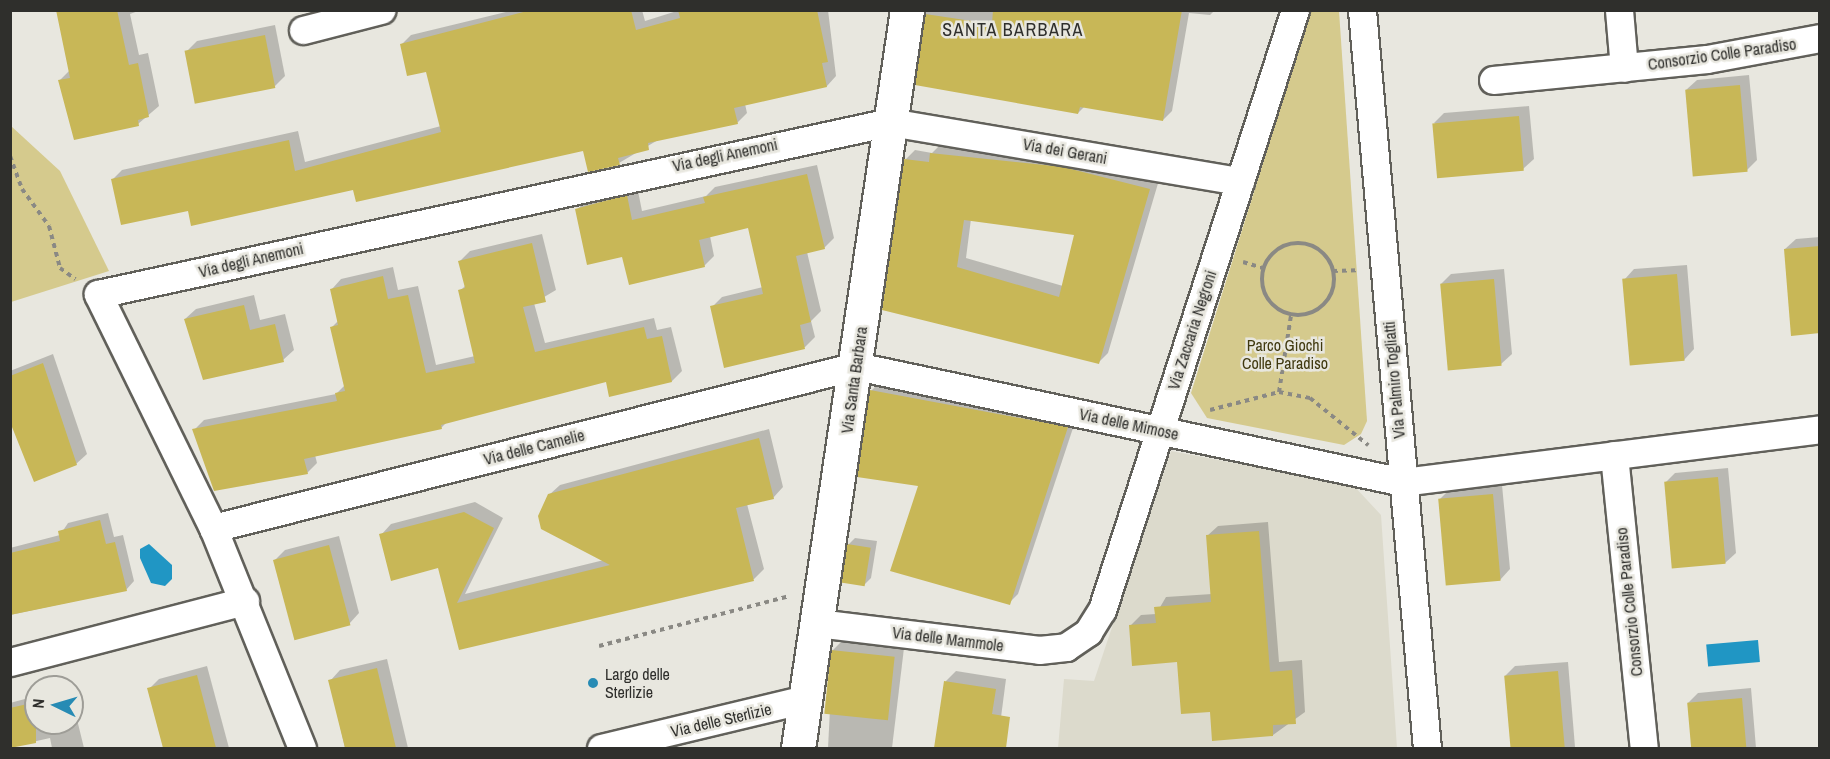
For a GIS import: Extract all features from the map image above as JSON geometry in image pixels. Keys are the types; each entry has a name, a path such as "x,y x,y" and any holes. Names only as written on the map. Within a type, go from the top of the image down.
{"street":[{"path":"303,30 381,10"},
{"name":"Via Santa Barbara","path":"798,748 907,10"},
{"name":"Via Zaccaria Negroni","path":"1077,642 1102,610 1295,10"},
{"name":"Via Palmiro Togliatti","path":"1362,10 1427,748"},
{"name":"Consorzio Colle Paradiso","path":"1619,10 1624,68"},
{"name":"Consorzio Colle Paradiso","path":"1493,80 1738,55 1820,38"},
{"name":"Via dei Gerani","path":"890,122 1240,181"},
{"name":"Via degli Anemoni","path":"98,294 890,122"},
{"path":"98,294 213,528 245,601 302,748"},
{"name":"Via delle Mimose","path":"856,366 1403,482"},
{"name":"Via delle Camelie","path":"213,528 856,366"},
{"path":"1403,482 1820,429"},
{"name":"Consorzio Colle Paradiso","path":"1614,455 1644,748"},
{"path":"10,662 245,601"},
{"name":"Via delle Mammole","path":"817,623 1039,650 1077,642"},
{"name":"Via delle Sterlizie","path":"601,748 806,699"}],"path":[{"path":"10,156 22,189 49,226 60,268 98,294"},
{"path":"1299,242 1321,250 1334,283 1315,312 1291,315 1270,303 1261,280 1276,249 1299,242"},
{"path":"1279,392 1291,315"},
{"path":"1203,413 1279,392 1310,398 1352,428 1403,482"},
{"path":"599,646 822,587"}],"shaded area":[{"path":"1171,451 1354,486 1381,515 1397,748 1058,748 1064,679 1094,681"}],"green space":[{"name":"Parco Giochi Colle Paradiso","path":"1311,10 1339,11 1367,421 1361,434 1344,445 1207,418 1191,393"},
{"path":"11,126 60,171 109,271 11,302"}],"water":[{"path":"149,544 172,565 172,579 165,586 151,583 140,558 140,549"},
{"path":"1758,640 1760,662 1708,666 1706,645"}],"building":[{"path":"56,10 117,10 129,65 138,63 149,117 138,120 139,126 74,140 58,80 70,78"},
{"path":"531,10 631,10 636,30 680,18 678,10 817,10 828,62 822,63 827,87 734,108 738,124 648,143 649,150 618,158 620,165 588,172 583,151 356,202 353,190 191,226 188,211 121,225 111,179 289,140 295,171 441,132 426,72 407,76 400,44"},
{"path":"993,10 1182,10 1163,121 1080,107 1078,114 915,85 925,14 992,24"},
{"path":"265,35 275,88 195,104 185,51"},
{"path":"1740,85 1748,172 1693,176 1685,90"},
{"path":"1519,116 1524,171 1437,178 1432,124"},
{"path":"930,153 1063,167 1150,189 1099,364 882,310 904,159 929,162","holes":["964,220 1074,235 1059,297 957,267"]},
{"path":"807,174 825,249 796,256 811,322 800,325 805,349 724,368 710,306 763,294 748,228 699,240 705,267 629,285 622,257 587,265 575,209 627,195 632,220 705,203 703,197"},
{"path":"532,243 546,302 523,307 535,352 644,327 647,339 662,336 672,382 609,397 606,382 441,425 442,429 304,459 308,474 214,491 192,429 337,401 335,393 345,391 330,327 338,325 330,289 383,276 388,299 408,295 426,373 475,363 458,290 465,288 458,261"},
{"path":"1820,246 1820,333 1791,336 1784,249"},
{"path":"1677,274 1685,361 1630,365 1622,279"},
{"path":"1494,279 1502,366 1448,370 1440,284"},
{"path":"244,305 250,330 275,324 284,362 203,380 184,319"},
{"path":"43,363 77,465 34,482 10,422 10,376"},
{"path":"870,390 1068,427 1010,605 890,571 918,486 857,477"},
{"path":"759,438 774,499 736,508 754,581 459,650 438,568 391,581 379,534 464,512 494,528 457,603 610,565 541,529 538,516 548,494"},
{"path":"1718,477 1726,564 1672,568 1664,482"},
{"path":"1493,494 1501,581 1446,585 1438,499"},
{"path":"100,520 106,544 115,542 127,591 10,615 10,553 60,541 58,531"},
{"path":"1259,531 1270,672 1292,670 1296,724 1273,725 1273,736 1212,741 1210,712 1181,714 1177,662 1132,666 1129,625 1156,623 1154,607 1211,602 1206,535"},
{"path":"847,544 871,548 865,586 841,583"},
{"path":"329,545 350,625 294,640 273,560"},
{"path":"831,650 895,657 888,720 824,714"},
{"path":"377,668 396,748 345,748 328,680"},
{"path":"1558,671 1565,748 1511,748 1504,676"},
{"path":"197,675 216,748 163,748 147,688"},
{"path":"944,681 996,689 992,714 1010,717 1006,748 934,748"},
{"path":"1742,698 1746,748 1691,748 1687,703"},
{"path":"24,705 24,735 36,735 36,743 10,748 10,708"}],"place":[{"name":"Largo delle Sterlizie","path":"593,683"}],"district":[{"name":"SANTA BARBARA","path":"1013,30"}]}
